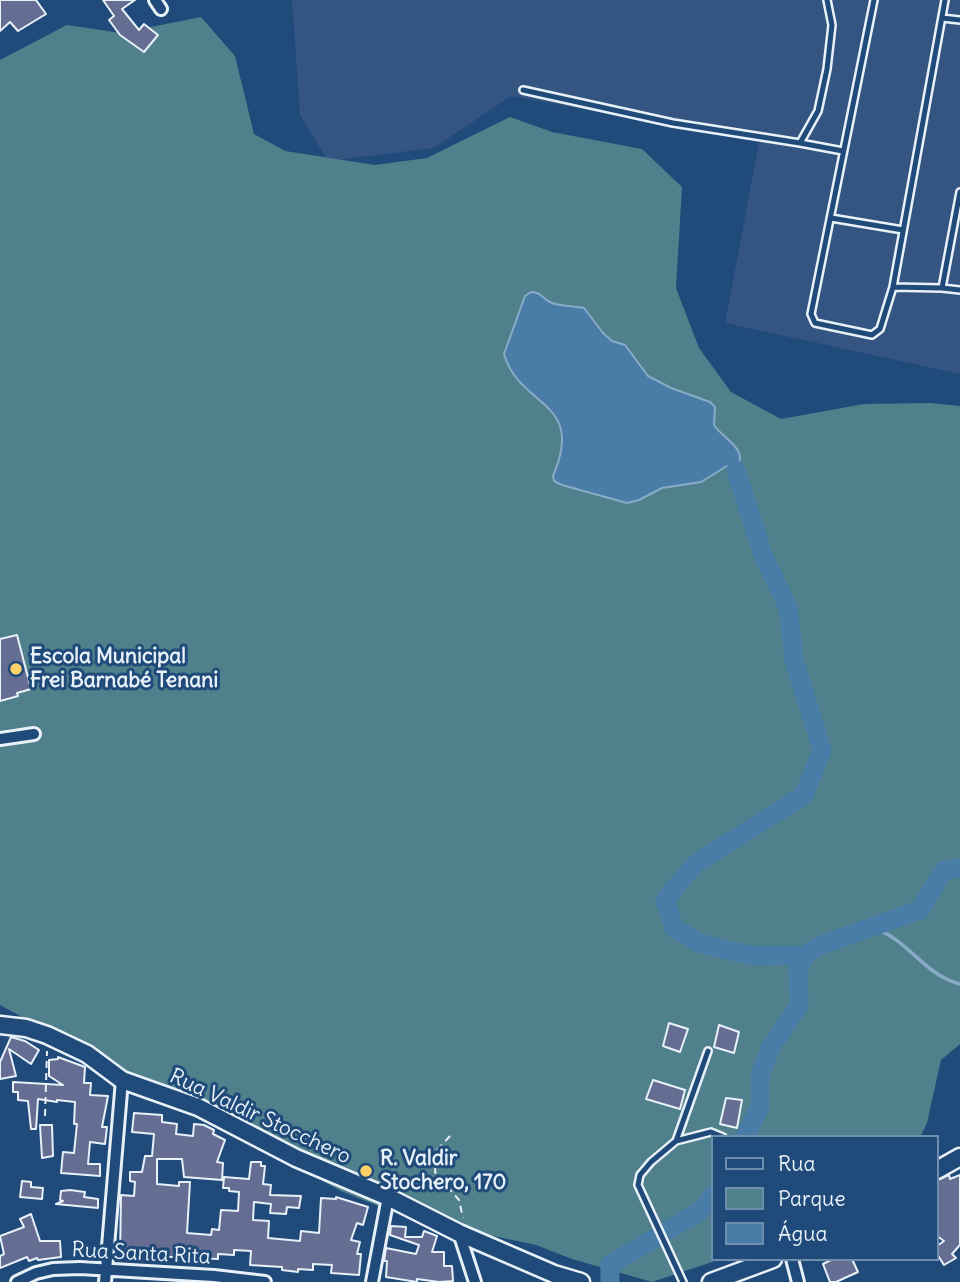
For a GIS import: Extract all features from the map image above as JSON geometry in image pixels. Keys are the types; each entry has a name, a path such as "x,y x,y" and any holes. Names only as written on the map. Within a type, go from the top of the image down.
{"main road":[{"name":"Rua Valdir Stocchero","path":"0,1025 26,1028 47,1035 87,1054 122,1080 198,1107 296,1158 388,1197 556,1278 581,1282"},
{"path":"939,1169 960,1157"},
{"path":"711,1282 768,1261"}],"street":[{"path":"0,739 34,734"},
{"path":"105,1277 122,1080"},
{"path":"372,1282 388,1197"},
{"path":"459,1233 474,1282"},
{"path":"793,1261 798,1282"},
{"name":"Rua Santa Rita","path":"17,1282 39,1278 52,1269 80,1268 105,1277 265,1282"}],"lane":[{"path":"800,143 818,111 827,69 832,25 827,0"},
{"path":"874,0 811,314 815,323 872,335 880,329 893,286 946,0"},
{"path":"942,18 960,20"},
{"path":"523,90 673,123 843,151"},
{"path":"942,288 960,192"},
{"path":"831,218 903,230"},
{"path":"893,286 960,290"},
{"path":"676,1141 708,1051"},
{"path":"682,1282 638,1185 640,1175 676,1141 711,1132 718,1135"}],"path":[{"path":"46,1116 47,1035"},
{"path":"450,1136 437,1150 435,1172 458,1200 464,1215 459,1233"}],"shaded area":[{"path":"292,0 960,0 960,374 725,323 759,142 511,96 434,148 328,161 300,115"}],"green space":[{"path":"201,17 235,56 254,134 285,151 375,165 427,158 510,117 552,132 642,149 682,187 676,288 699,348 731,392 781,419 864,404 930,403 960,406 960,1044 941,1060 927,1123 921,1135 712,1135 712,1261 715,1261 652,1282 572,1259 536,1245 408,1218 341,1191 0,1005 0,60 67,25 121,33"}],"water":[{"path":"531,292 538,293 555,304 584,308 603,333 612,341 625,345 648,376 671,388 710,402 715,407 714,425 738,450 740,456 736,470 727,466 701,482 662,488 627,503 554,481 562,432 547,407 512,372 504,354 525,296"}],"building":[{"path":"0,0 36,0 46,14 18,31 10,22 0,31"},
{"path":"103,0 135,0 122,9 139,30 144,24 158,35 144,52 120,35 109,20 114,16"},
{"path":"17,635 31,689 0,701 0,639"},
{"path":"669,1023 688,1029 680,1052 663,1046"},
{"path":"719,1025 739,1032 734,1053 714,1047"},
{"path":"11,1037 25,1041 39,1050 31,1064 9,1049 16,1076 0,1079 0,1062"},
{"path":"58,1057 85,1067 84,1083 91,1083 90,1095 108,1096 102,1127 107,1127 105,1144 90,1142 88,1164 100,1164 100,1176 61,1173 63,1152 74,1153 77,1124 74,1124 75,1102 38,1099 36,1129 31,1129 28,1101 18,1100 18,1092 13,1092 13,1082 63,1085 49,1076 49,1060"},
{"path":"653,1080 685,1090 680,1109 646,1099"},
{"path":"726,1098 742,1100 737,1128 720,1124"},
{"path":"134,1113 162,1115 162,1122 177,1124 176,1134 193,1136 194,1124 204,1125 225,1140 217,1162 223,1163 222,1180 184,1177 182,1159 157,1159 157,1184 179,1186 179,1182 190,1182 187,1233 211,1235 212,1229 219,1230 221,1210 238,1211 239,1192 223,1188 224,1177 249,1179 251,1162 261,1162 261,1166 265,1166 263,1184 271,1185 270,1195 301,1196 299,1208 287,1207 286,1214 270,1213 271,1204 254,1202 253,1220 269,1221 268,1238 300,1241 301,1231 319,1233 321,1198 336,1197 368,1207 363,1225 357,1223 351,1240 360,1242 357,1254 361,1254 359,1275 331,1273 332,1265 313,1264 313,1270 298,1269 298,1272 282,1270 282,1267 250,1265 251,1251 234,1250 234,1255 218,1254 218,1259 150,1256 150,1259 120,1259 121,1195 134,1196 135,1182 130,1181 130,1172 142,1172 145,1156 152,1156 154,1134 132,1132"},
{"path":"40,1125 52,1125 53,1156 42,1158"},
{"path":"949,1175 950,1179 960,1175 960,1245 952,1254 956,1258 944,1265 939,1257 939,1245 944,1241 939,1237 939,1179"},
{"path":"22,1181 31,1182 31,1187 43,1188 42,1199 20,1197"},
{"path":"61,1191 85,1192 84,1197 98,1199 98,1208 56,1204 63,1201 60,1200"},
{"path":"31,1214 40,1241 60,1241 61,1257 29,1261 27,1257 0,1268 0,1256 4,1254 0,1236 24,1227 20,1219"},
{"path":"391,1226 406,1227 405,1237 422,1237 424,1231 437,1236 432,1252 444,1252 444,1266 452,1266 453,1281 417,1279 417,1282 386,1277 386,1248 416,1254 419,1245 390,1235"},
{"path":"829,1261 853,1261 858,1272 830,1282 823,1264"}],"waterway":[{"path":"736,470 763,555 788,607 794,660 822,750 804,795 695,864 665,900 674,928 699,943 753,956 805,955"},
{"path":"746,1135 760,1106 760,1076 770,1048 799,1005 798,970 805,955 821,945 920,910 944,870 960,868"},
{"path":"873,928 896,940 936,973 960,984"},
{"path":"610,1282 610,1265 700,1211 712,1196"}],"place":[{"name":"Escola Municipal Frei Barnabé Tenani","path":"16,669"},
{"name":"R. Valdir Stochero, 170","path":"366,1171"}]}
